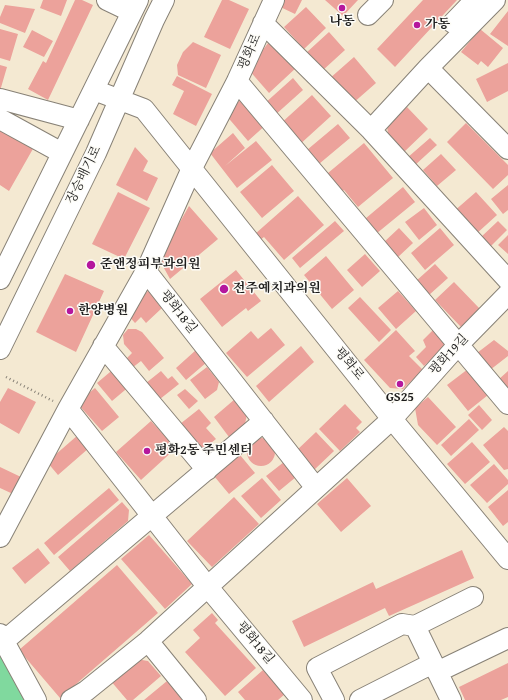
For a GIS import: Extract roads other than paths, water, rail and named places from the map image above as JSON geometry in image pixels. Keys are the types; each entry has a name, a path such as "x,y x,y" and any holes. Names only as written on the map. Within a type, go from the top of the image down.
{"street":[{"path":"1,276 135,6 107,0"},
{"name":"장승배기로","path":"0,349 120,99 164,0"},
{"name":"평화로","path":"146,271 192,168 237,81 274,0"},
{"path":"368,15 383,0"},
{"path":"402,77 475,0"},
{"path":"371,130 428,68 495,0"},
{"path":"263,23 371,130 508,280"},
{"path":"428,68 508,149"},
{"path":"237,81 508,404"},
{"name":"평화로","path":"94,90 144,109 392,419 508,559"},
{"path":"0,99 79,120"},
{"path":"0,119 62,152"},
{"path":"0,537 68,409 146,271"},
{"name":"평화18길","path":"146,271 316,488"},
{"name":"평화19길","path":"392,419 458,345 508,294"},
{"path":"103,346 207,470"},
{"name":"평화18길","path":"68,409 207,586 302,700"},
{"path":"84,697 148,641 392,419"},
{"path":"36,700 2,637 152,516 264,422"},
{"path":"334,700 317,668 402,624 415,626 473,597"},
{"path":"415,626 451,700"},
{"path":"360,700 508,638"},
{"path":"148,641 196,700"}],"place":[{"name":"나동","path":"342,8"},
{"name":"가동","path":"417,25"},
{"name":"준앤정피부과의원","path":"91,265"},
{"name":"전주예치과의원","path":"224,289"},
{"name":"한양병원","path":"70,311"},
{"name":"GS25","path":"400,384"},
{"name":"평화2동 주민센터","path":"147,451"}]}
